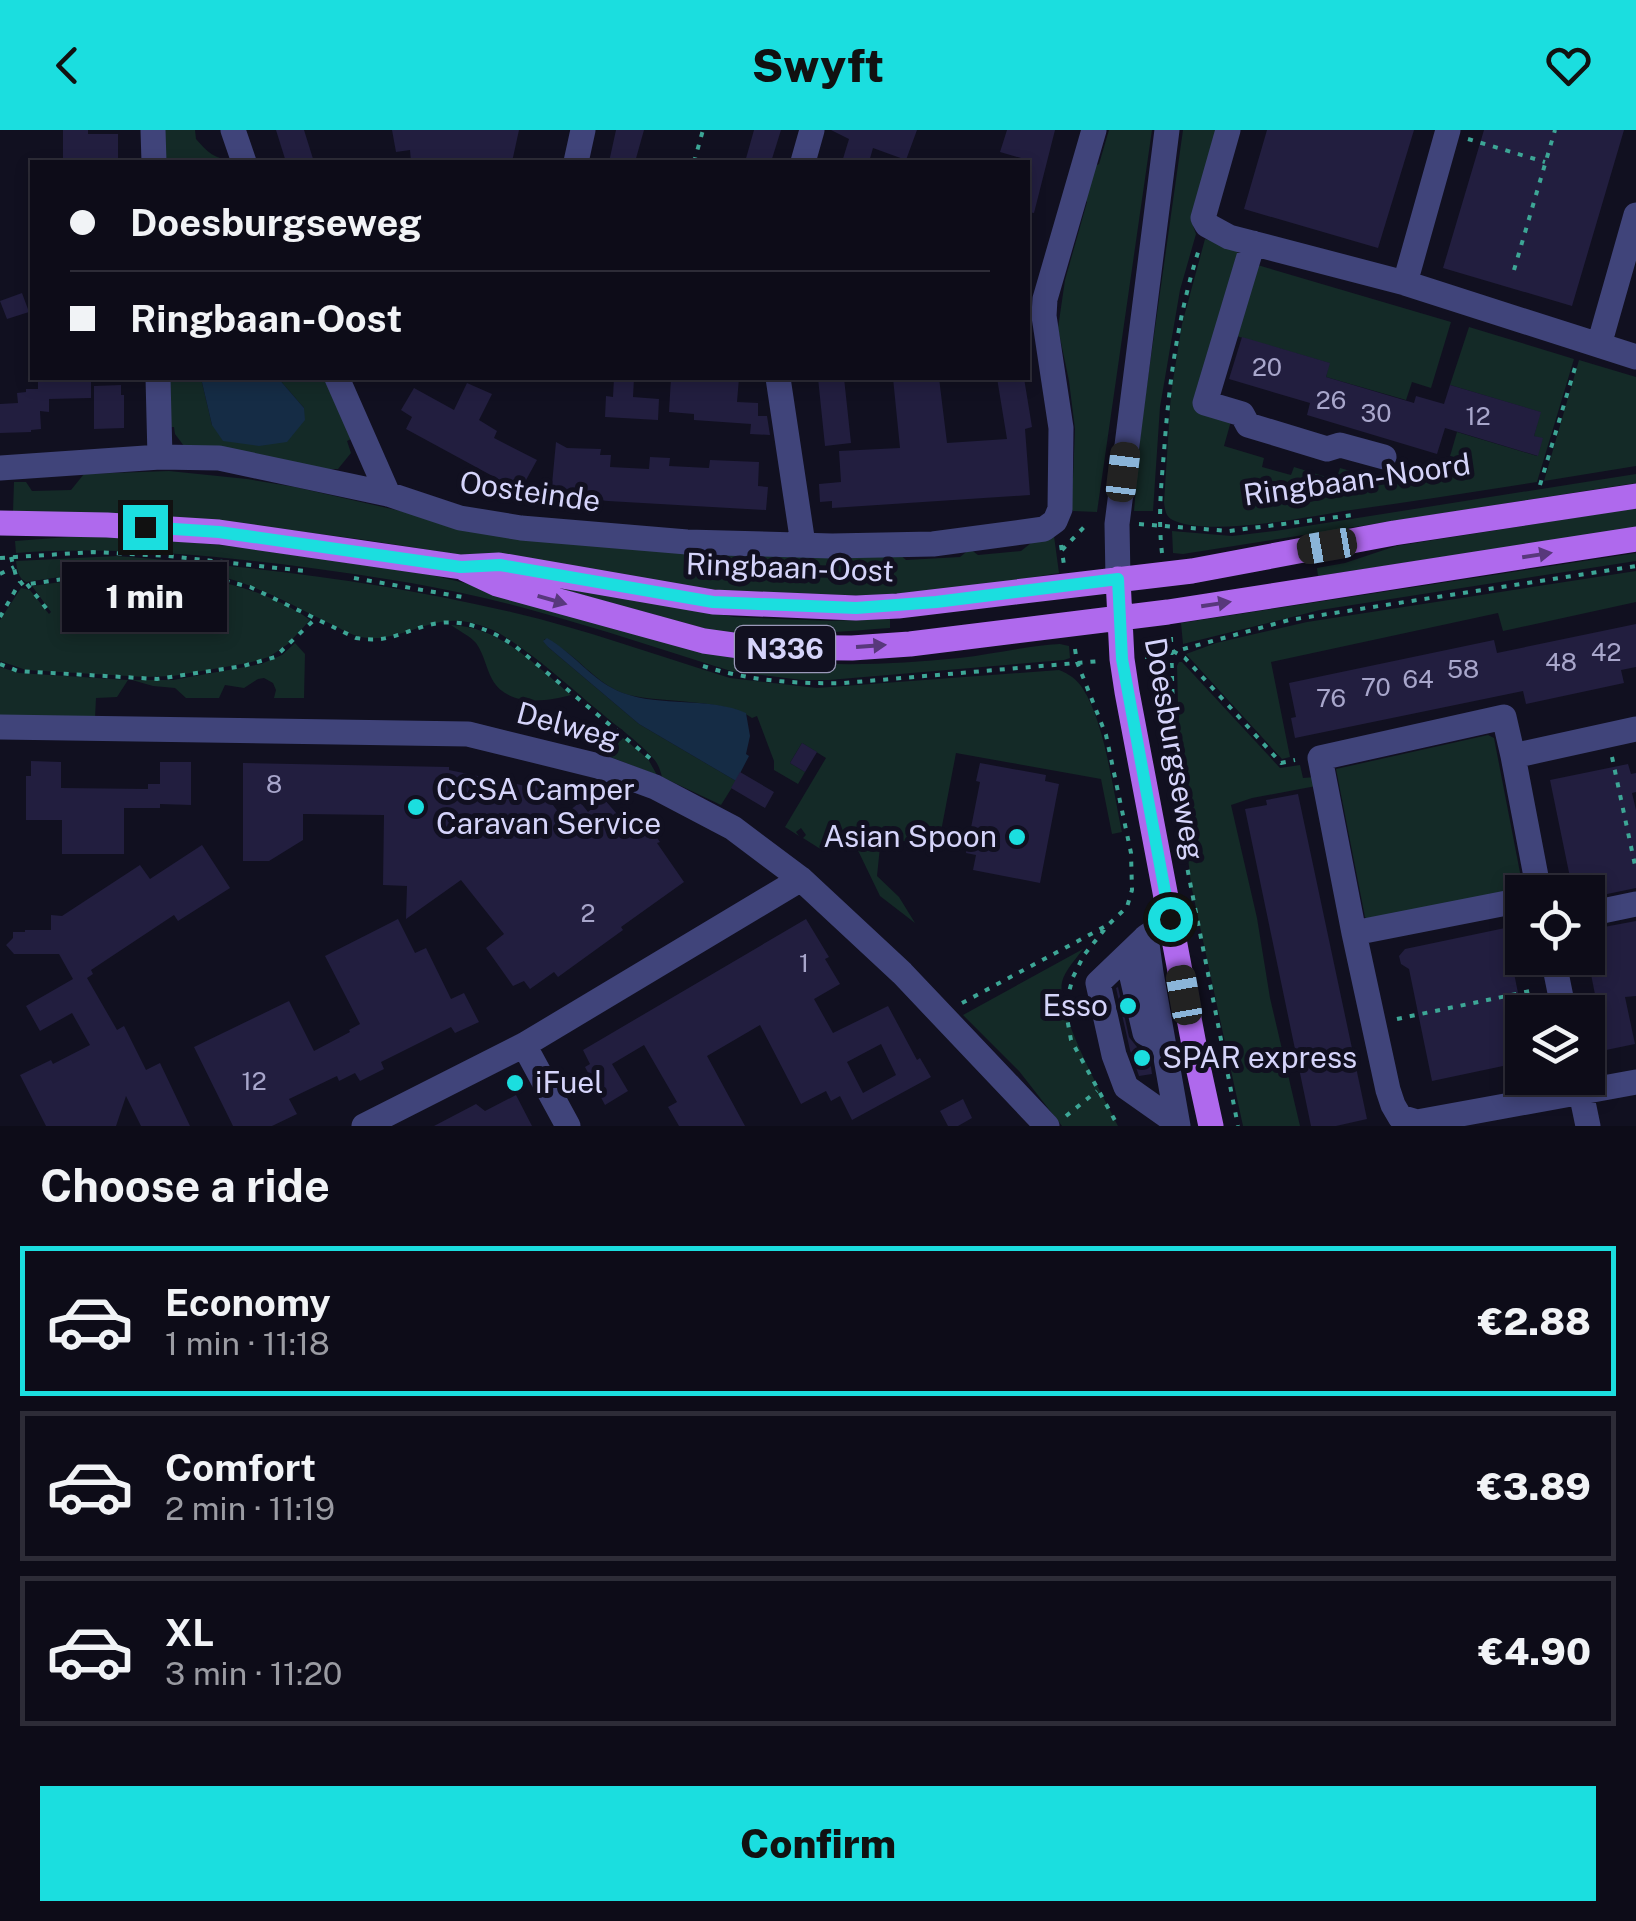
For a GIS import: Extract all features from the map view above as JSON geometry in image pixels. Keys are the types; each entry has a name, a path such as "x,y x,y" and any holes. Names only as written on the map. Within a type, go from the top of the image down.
{"main road":[{"name":"Ringbaan-Noord","path":"1118,579 1192,571 1394,533 1636,496"},
{"name":"Ringbaan-Oost","path":"0,523 219,532 461,567 500,565 713,602 776,606 898,606 1118,579"},
{"path":"1119,618 1636,540"},
{"name":"Ringbaan-Oost","path":"461,567 497,584 640,625 747,648 910,644 1119,618"},
{"name":"Doesburgseweg","path":"1118,579 1128,692 1198,1071 1212,1126"}],"street":[{"path":"153,130 154,160"},
{"path":"233,130 243,160"},
{"path":"576,160 583,130"},
{"path":"803,160 812,130"},
{"path":"1055,521 1060,509 1061,428 1044,303 1094,130"},
{"path":"1118,579 1117,524 1167,130"},
{"path":"1228,130 1205,222 1230,237 1405,283 1589,351 1636,358"},
{"path":"1405,283 1448,131"},
{"path":"1589,351 1636,215"},
{"path":"1253,243 1205,403 1242,414 1248,425 1328,449 1340,445 1384,457"},
{"path":"158,380 160,457"},
{"path":"337,380 388,494"},
{"path":"778,380 803,544"},
{"name":"Oosteinde","path":"0,468 160,457 218,458 388,494 460,518 521,528 687,542 933,544 1044,530 1055,521"},
{"path":"1536,875 1504,716 1320,758 1388,1090 1400,1117 1417,1122 1536,1095"},
{"name":"Delweg","path":"0,727 468,734 598,766 655,786 734,828 801,879 942,1014 1050,1126"},
{"path":"1513,756 1636,730"},
{"path":"364,1126 524,1045 801,879"},
{"path":"1354,933 1505,903"},
{"path":"1605,910 1636,904"},
{"path":"1170,919 1120,964 1111,982 1124,1038 1114,1055 1126,1087 1178,1124"},
{"path":"1146,937 1178,1124"},
{"path":"1557,975 1561,995"},
{"path":"524,1045 568,1126"},
{"path":"1605,1084 1636,1082"},
{"path":"1582,1095 1588,1126"}],"path":[{"path":"695,160 703,130"},
{"path":"1514,270 1555,130"},
{"path":"1448,131 1545,162"},
{"path":"1164,574 1159,524 1172,371 1205,222"},
{"path":"1540,486 1589,351"},
{"name":"Ringbaan-Noord","path":"1117,524 1229,531 1355,514"},
{"path":"1062,550 1086,525 1055,521 1067,584"},
{"path":"11,557 20,582"},
{"path":"1172,651 1290,620 1636,566"},
{"path":"0,574 14,567"},
{"path":"20,582 162,571 250,588 356,638 393,638 434,624 464,623 491,631 515,646 647,754 658,768 655,786"},
{"path":"0,618 20,582"},
{"path":"27,584 50,614"},
{"name":"Doesburgseweg","path":"1168,612 1174,791 1238,1126"},
{"path":"0,664 18,671 158,680 186,676 275,657 315,619"},
{"path":"1072,624 1077,662 1106,735 1131,853 1132,890 1127,907 1084,955 1072,977 1065,1007 1071,1040 1118,1126"},
{"path":"1172,651 1185,658 1281,763 1320,758"},
{"path":"1607,735 1636,870"},
{"path":"942,1014 1108,925"},
{"path":"1374,1024 1559,985"},
{"path":"1050,1126 1097,1091"}],"green space":[{"path":"165,130 195,130 196,139 210,153 239,160 165,160"},
{"path":"1109,130 1152,130 1097,512 1073,511 1065,503 1066,485 1073,478 1075,429 1058,328 1065,280 1087,202 1082,195 1090,168 1099,164"},
{"path":"1183,130 1218,130 1191,220 1196,234 1180,290 1160,407 1153,511 1134,511 1141,427"},
{"path":"1205,239 1235,247 1240,259 1196,410 1231,421 1224,446 1264,458 1262,467 1291,475 1294,467 1336,480 1340,468 1389,482 1395,463 1444,477 1457,432 1537,456 1542,439 1534,436 1540,412 1450,385 1469,327 1574,359 1537,482 1258,524 1211,527 1170,518 1164,502 1171,393 1182,324"},
{"path":"1254,264 1451,322 1431,388 1412,382 1406,400 1326,377 1329,363 1233,335"},
{"path":"1579,360 1636,377 1636,466 1544,481"},
{"path":"167,380 201,380 212,425 304,408 280,380 327,380 353,438 347,441 351,453 338,469 325,469 184,446 174,427 168,427"},
{"path":"169,471 295,487 418,515 898,553 906,560 960,557 970,549 978,555 1021,551 1031,543 1054,536 1059,573 873,596 734,592 249,525 13,512 14,482 26,482 32,491 71,490 84,474"},
{"path":"1636,474 1636,483 1173,553 1172,531 1232,536 1275,531"},
{"path":"1636,508 1636,528 1318,576 1317,568 1396,546"},
{"path":"81,536 239,547 427,574 734,656 762,660 903,663 1060,644 1069,646 1070,658 802,680 731,671 507,604 396,580 163,553 16,553 15,541"},
{"path":"1636,553 1636,561 1320,610 1183,644 1181,623"},
{"path":"117,556 315,576 462,601 566,626 730,678 817,688 1059,670 1078,682 1091,703 1103,738 1122,832 1112,834 1101,779 956,753 938,847 881,837 877,876 899,897 915,923 880,896 851,836 822,850 803,838 806,835 801,828 796,832 799,836 785,827 826,758 802,743 790,763 805,772 798,784 774,770 757,716 752,718 711,704 642,698 617,691 544,639 548,647 639,724 736,781 721,805 662,777 656,762 633,739 505,636 480,625 447,621 370,638 357,636 272,595 226,578 198,572 140,569 26,582 16,561"},
{"path":"495,571 734,617 831,621 890,618 890,628 780,635 714,631"},
{"path":"1636,571 1636,602 1503,631 1498,613 1271,662 1290,757 1282,759 1186,654 1307,622"},
{"path":"162,574 239,587 277,601 310,620 288,644 269,657 173,676 26,670 0,661 0,620 21,588 30,590 49,614 32,586"},
{"path":"451,625 469,627 501,640 571,695 528,700 507,694 492,679 476,643"},
{"path":"295,643 305,654 304,698 274,698 273,683 264,678 244,688 225,685 219,698 186,698 175,688 132,680 173,680 261,664 282,655"},
{"path":"1179,662 1280,768 1300,765 1303,778 1315,777 1316,786 1231,805 1300,1126 1243,1126 1191,885 1180,784"},
{"path":"0,667 19,673 128,680 117,697 96,698 95,718 0,717"},
{"path":"608,725 648,759 657,775 600,753"},
{"path":"1488,735 1494,738 1520,875 1505,875 1505,892 1371,923 1365,917 1336,769"},
{"path":"1083,949 1063,978 1062,996 1082,1054 1118,1126 1062,1126 1019,1071 963,1015"}],"water":[{"path":"201,380 280,380 304,408 305,420 287,442 259,446 223,441 212,425"},
{"path":"547,638 602,682 623,693 653,700 717,705 746,713 749,756 736,781 639,724 548,647 543,641"}],"building":[{"path":"63,130 118,134 118,160 63,160"},
{"path":"276,130 304,130 313,160 285,160"},
{"path":"392,130 519,130 512,160 411,160 410,150 396,152"},
{"path":"616,130 644,130 636,160 609,160"},
{"path":"754,130 781,130 772,160 746,160"},
{"path":"831,130 917,130 906,160 873,148 870,160 843,160 849,139"},
{"path":"1007,130 1055,130 1034,213 1030,212 1030,160 1000,152"},
{"path":"1267,130 1414,130 1378,248 1244,209"},
{"path":"1484,130 1624,130 1572,306 1443,268"},
{"path":"22,293 29,312 7,319 0,301"},
{"path":"1242,337 1330,363 1326,377 1414,403 1416,396 1444,404 1450,385 1541,412 1534,436 1543,438 1538,456 1445,428 1437,454 1307,415 1310,403 1229,379"},
{"path":"38,380 91,380 91,398 49,399 49,412 40,411 41,429 0,433 0,404 18,403 17,393 38,389"},
{"path":"614,380 634,380 633,397 659,399 658,420 605,417 606,396 613,397"},
{"path":"671,380 739,380 737,402 758,403 758,416 767,416 770,435 750,434 751,424 694,420 694,414 669,412"},
{"path":"818,380 844,380 851,443 825,446"},
{"path":"893,380 939,380 947,443 1007,439 997,380 1024,380 1032,427 1025,429 1030,495 832,508 832,501 820,502 819,484 841,482 839,451 900,448"},
{"path":"467,383 492,394 479,420 497,431 494,438 537,460 520,491 406,429 412,417 401,410 414,388 454,410"},
{"path":"121,385 124,428 94,429 94,386"},
{"path":"556,442 567,448 601,449 600,455 611,455 610,467 649,469 650,457 670,458 669,466 709,468 710,460 759,462 758,486 768,487 766,510 551,495"},
{"path":"1636,624 1636,667 1621,670 1624,683 1526,704 1523,691 1295,738 1291,718 1296,717 1289,683 1494,640 1497,653"},
{"path":"802,743 817,752 805,772 790,763"},
{"path":"31,761 61,762 61,788 148,789 148,784 160,784 160,762 191,762 191,805 124,808 124,854 62,854 62,820 26,820 26,776 31,776"},
{"path":"243,763 449,767 526,786 534,780 562,817 580,802 588,812 604,799 636,836 649,827 684,882 558,977 554,972 530,989 524,981 513,986 486,948 504,934 461,880 406,919 407,886 383,885 384,815 303,814 303,840 269,861 243,861"},
{"path":"980,763 1046,775 1045,781 1059,784 1040,883 973,870 976,855 966,853"},
{"path":"1628,764 1631,774 1636,773 1636,792 1632,793 1636,810 1636,888 1605,894 1605,875 1570,875 1550,780"},
{"path":"740,772 774,792 765,808 731,788"},
{"path":"1298,794 1367,1119 1336,1126 1311,1126 1245,809"},
{"path":"202,845 230,888 178,921 174,915 91,970 93,974 87,978 117,1030 124,1026 146,1070 160,1063 190,1126 141,1126 126,1096 116,1126 46,1126 20,1075 90,1045 72,1013 40,1031 26,1006 73,979 59,954 14,954 6,945 13,932 51,930 51,915 62,916 140,865 150,879"},
{"path":"398,919 415,953 426,948 451,999 464,993 479,1022 455,1033 451,1027 381,1062 384,1069 360,1081 355,1073 339,1081 337,1076 289,1099 297,1114 272,1126 233,1126 194,1047 289,1001 314,1051 350,1032 360,1024 325,956"},
{"path":"806,919 840,984 814,999 833,1033 888,1006 917,1060 920,1058 931,1077 852,1120 840,1096 831,1101 826,1091 801,1104 760,1025 707,1056 745,1126 679,1126 668,1107 677,1102 644,1045 612,1064 628,1091 605,1105 585,1067 590,1064 583,1050","holes":["881,1044 896,1075 863,1093 847,1062"]},
{"path":"1636,921 1636,996 1625,997 1635,1044 1606,1050 1605,995 1595,995 1591,975 1605,975 1605,927"},
{"path":"1505,928 1505,975 1514,975 1518,995 1505,995 1505,1066 1432,1081 1409,969 1401,964 1399,956 1405,949"},
{"path":"1118,987 1129,1037 1149,1053 1152,1074 1139,1076 1130,1050"},
{"path":"516,1095 532,1126 434,1126 476,1104 485,1111"},
{"path":"963,1099 972,1118 958,1126 948,1126 940,1111"}],"place":[{"name":"CCSA Camper Caravan Service","path":"416,807"},
{"name":"Asian Spoon","path":"1017,837"},
{"name":"Esso","path":"1128,1006"},
{"name":"SPAR express","path":"1142,1058"},
{"name":"iFuel","path":"515,1083"}],"route":[{"path":"145,527 219,532 461,567 500,565 713,602 776,606 898,606 1118,579 1122,659 1170,919"}]}
